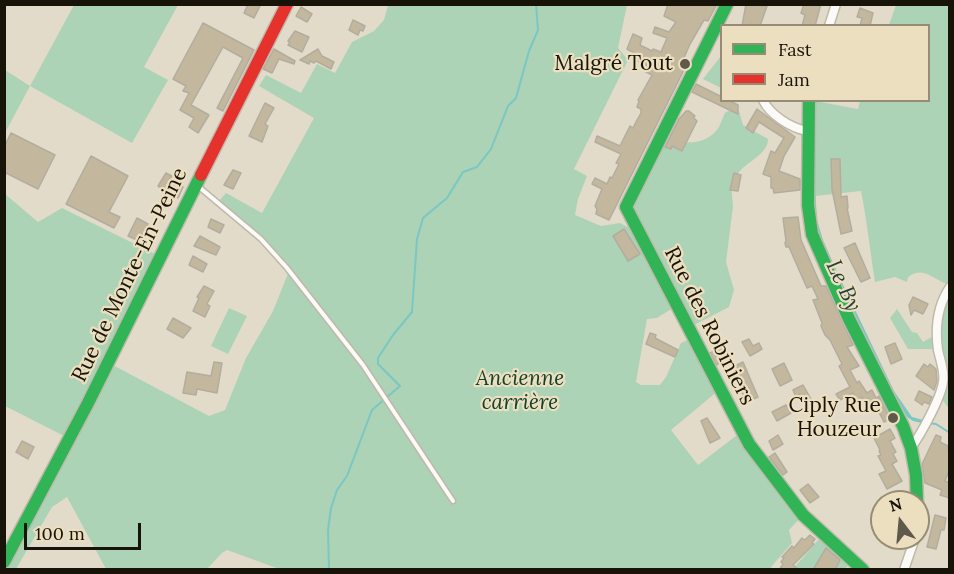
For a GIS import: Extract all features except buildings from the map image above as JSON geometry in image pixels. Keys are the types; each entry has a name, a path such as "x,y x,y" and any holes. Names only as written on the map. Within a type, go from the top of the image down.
{"street":[{"name":"Rue de Monte-En-Peine","path":"4,562 93,393 287,4"},
{"name":"Rue des Robiniers","path":"727,4 626,207 749,444 803,515 863,570"},
{"path":"830,24 836,4"},
{"path":"764,102 770,110 794,128 807,131"},
{"path":"809,102 807,131 809,221 816,245 868,359 903,426 911,448 917,490"},
{"path":"911,448 924,429 944,382 938,348 937,320 942,300 950,287"},
{"path":"904,570 911,550"}],"lane":[{"path":"196,184 261,239 277,257 391,404 453,501"}],"green space":[{"path":"74,5 178,5 144,67 168,80 132,143 30,86"},
{"name":"Ancienne carrière","path":"388,5 627,5 618,48 628,60 574,169 587,176 578,199 575,215 601,226 620,223 635,231 626,207 661,136 690,143 704,140 717,129 725,113 739,111 743,125 768,139 765,149 739,172 731,184 733,206 726,262 734,290 729,307 688,328 676,306 657,318 647,319 636,382 641,385 660,385 681,343 692,338 719,390 671,430 698,465 741,432 803,515 789,530 792,543 771,567 773,569 282,570 227,550 207,569 106,569 67,497 52,507 16,569 5,569 4,562 70,439 5,406 5,194 38,222 62,208 161,257 109,363 209,416 225,410 246,358 273,311 289,271 261,239 218,202 226,193 262,213 314,118 259,86 266,75 301,93 317,64 335,73 352,42 374,31 384,20"},
{"path":"896,5 949,5 949,284 919,272 908,277 907,282 895,277 875,282 861,191 815,196 815,102 858,109 860,102 930,102 930,24 889,24"},
{"path":"720,57 720,88 703,79"},
{"path":"5,70 30,86 5,133"},
{"path":"949,287 949,409 942,399 938,349 908,349 890,318 897,309 912,332 917,333 923,342 937,334"},
{"path":"229,308 247,316 228,354 211,346"},
{"path":"820,538 850,563 845,569 792,570"}],"water":[{"path":"814,170 817,220 837,272 894,391 912,417 927,421 926,424 907,417 879,367 817,231 813,215"}],"waterway":[{"path":"329,570 328,530 331,508 337,490 347,476 372,410 400,386 378,364 378,358 412,312 417,239 423,218 447,198 463,172 477,167 491,149 508,106 516,98 529,51 538,30 536,4"},
{"name":"Le By","path":"928,423 936,424 950,433"}],"traffic: fast":[{"path":"727,4 626,207 749,444 803,515 863,570"},
{"path":"809,102 808,205 812,234 849,319 903,426 911,448 917,490"},
{"path":"4,562 88,403 201,175"}],"traffic: jam":[{"path":"201,175 287,4"}],"place":[{"name":"Malgré Tout","path":"685,64"},
{"name":"Ciply Rue Houzeur","path":"893,418"}]}
